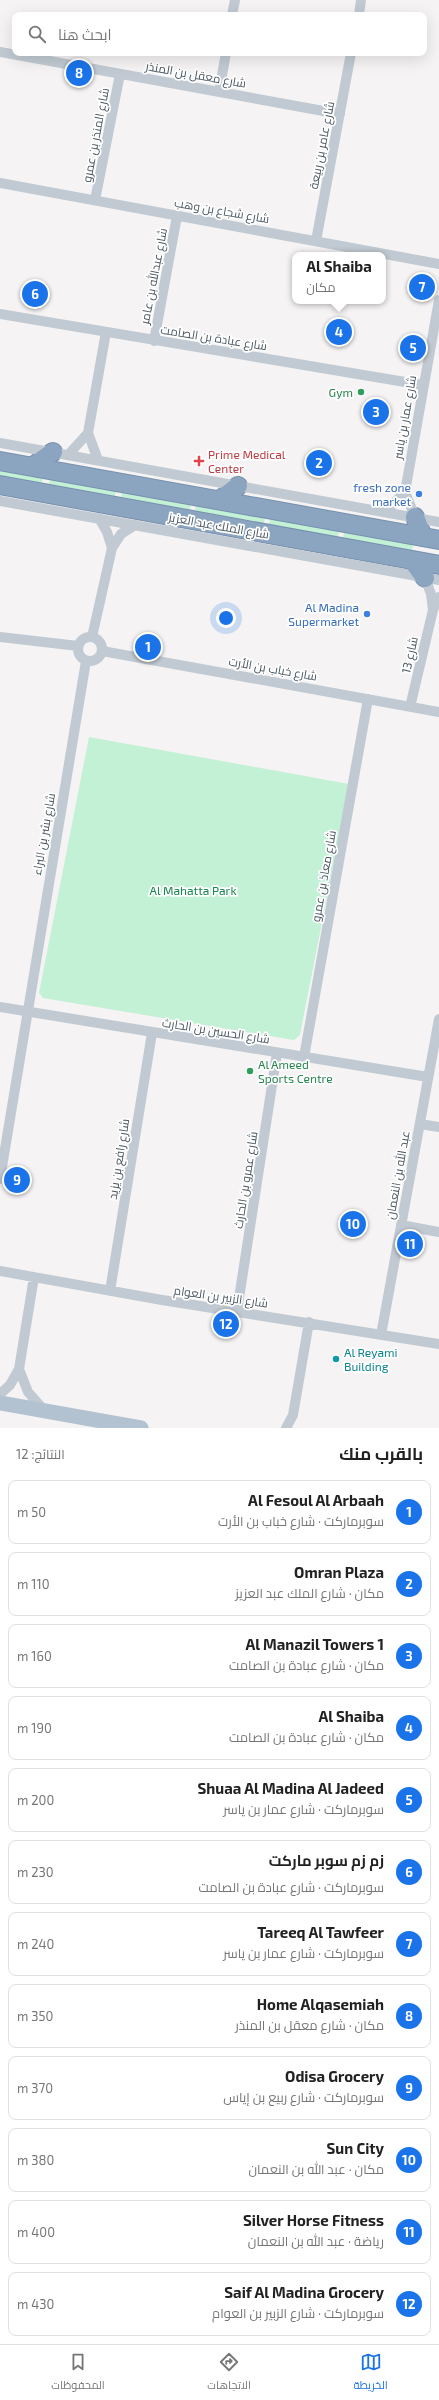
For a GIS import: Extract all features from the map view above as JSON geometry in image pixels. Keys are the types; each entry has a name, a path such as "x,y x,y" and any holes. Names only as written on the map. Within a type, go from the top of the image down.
{"highway":[{"path":"32,466 61,453"},
{"name":"شارع الملك عبد العزيز","path":"0,461 431,539"},
{"name":"شارع الملك عبد العزيز","path":"0,485 439,565"},
{"path":"220,500 238,486"},
{"path":"415,517 431,539"},
{"path":"270,549 289,538"},
{"path":"412,560 432,579"}],"main road":[{"path":"0,1403 141,1428"}],"street":[{"path":"233,12 235,0"},
{"path":"359,12 361,0"},
{"name":"شارع معقل بن المنذر","path":"0,52 12,54"},
{"name":"شارع معقل بن المنذر","path":"22,56 340,114"},
{"path":"218,92 225,56"},
{"name":"شارع عامر بن ربيعة","path":"316,241 350,56"},
{"name":"شارع المنذر بن عمرو","path":"95,200 120,74"},
{"name":"شارع شجاع بن وهب","path":"0,183 375,252"},
{"name":"شارع عبدالله بن عامر","path":"154,341 177,216"},
{"name":"شارع شجاع بن وهب","path":"386,254 439,264"},
{"name":"شارع عمار بن ياسر","path":"405,492 439,300"},
{"name":"شارع عبادة بن الصامت","path":"0,314 154,341 423,384"},
{"path":"98,460 88,433 106,332"},
{"path":"61,453 88,433"},
{"path":"0,443 439,522"},
{"path":"385,512 405,492 415,517"},
{"name":"شارع الملك عبد العزيز","path":"2,503 99,518 432,579"},
{"path":"99,518 107,532 112,548"},
{"path":"92,637 112,548 121,534 135,525"},
{"name":"شارع 13","path":"432,579 431,594 433,610"},
{"name":"شارع 13","path":"410,707 433,610 439,597"},
{"path":"0,637 78,646"},
{"path":"92,637 100,642 102,651 98,658 86,661 79,655 78,646 81,640 92,637"},
{"name":"شارع خباب بن الأرت","path":"102,651 439,712"},
{"name":"شارع بشر بن البراء","path":"0,1180 3,1147 86,661"},
{"name":"شارع معاذ بن عمرو","path":"304,1057 368,699"},
{"name":"شارع الحسين بن الحارث","path":"0,1007 428,1077"},
{"name":"عبد الله بن النعمان","path":"380,1335 439,1019"},
{"name":"شارع رافع بن يزيد","path":"110,1291 152,1032"},
{"name":"شارع عمرو بن الحارث","path":"237,1311 277,1053"},
{"path":"420,1124 439,1126"},
{"path":"401,1225 439,1232"},
{"name":"شارع الزبير بن العوام","path":"0,1271 110,1291 439,1344"},
{"path":"0,1394 10,1385 19,1369 34,1277"},
{"path":"296,1428 294,1415 309,1322"},
{"path":"19,1369 28,1392 44,1410"},
{"path":"286,1428 294,1415"}],"green space":[{"path":"0,470 43,478 42,483 0,475"},
{"path":"50,479 116,491 115,496 49,484"},
{"path":"122,492 191,504 190,510 121,497"},
{"path":"196,505 265,518 264,523 195,511"},
{"path":"270,519 339,531 338,537 269,524"},
{"path":"344,532 413,545 412,550 343,538"},
{"name":"Al Mahatta Park","path":"89,737 349,784 300,1035 294,1040 43,998 39,993"}],"place":[{"name":"Home Alqasemiah","path":"79,73"},
{"name":"Tareeq Al Tawfeer","path":"422,287"},
{"name":"زم زم سوبر مارکت","path":"35,294"},
{"name":"Al Shaiba","path":"339,332"},
{"name":"Shuaa Al Madina Al Jadeed","path":"413,348"},
{"name":"Gym","path":"361,392"},
{"name":"Al Manazil Towers 1","path":"376,412"},
{"name":"Prime Medical Center","path":"199,461"},
{"name":"Omran Plaza","path":"319,463"},
{"name":"fresh zone market","path":"419,494"},
{"name":"Al Madina Supermarket","path":"367,614"},
{"name":"Al Fesoul Al Arbaah","path":"148,647"},
{"name":"Al Ameed Sports Centre","path":"250,1071"},
{"name":"Odisa Grocery","path":"17,1180"},
{"name":"Sun City","path":"353,1224"},
{"name":"Silver Horse Fitness","path":"410,1244"},
{"name":"Saif Al Madina Grocery","path":"226,1324"},
{"name":"Al Reyami Building","path":"336,1359"}]}
